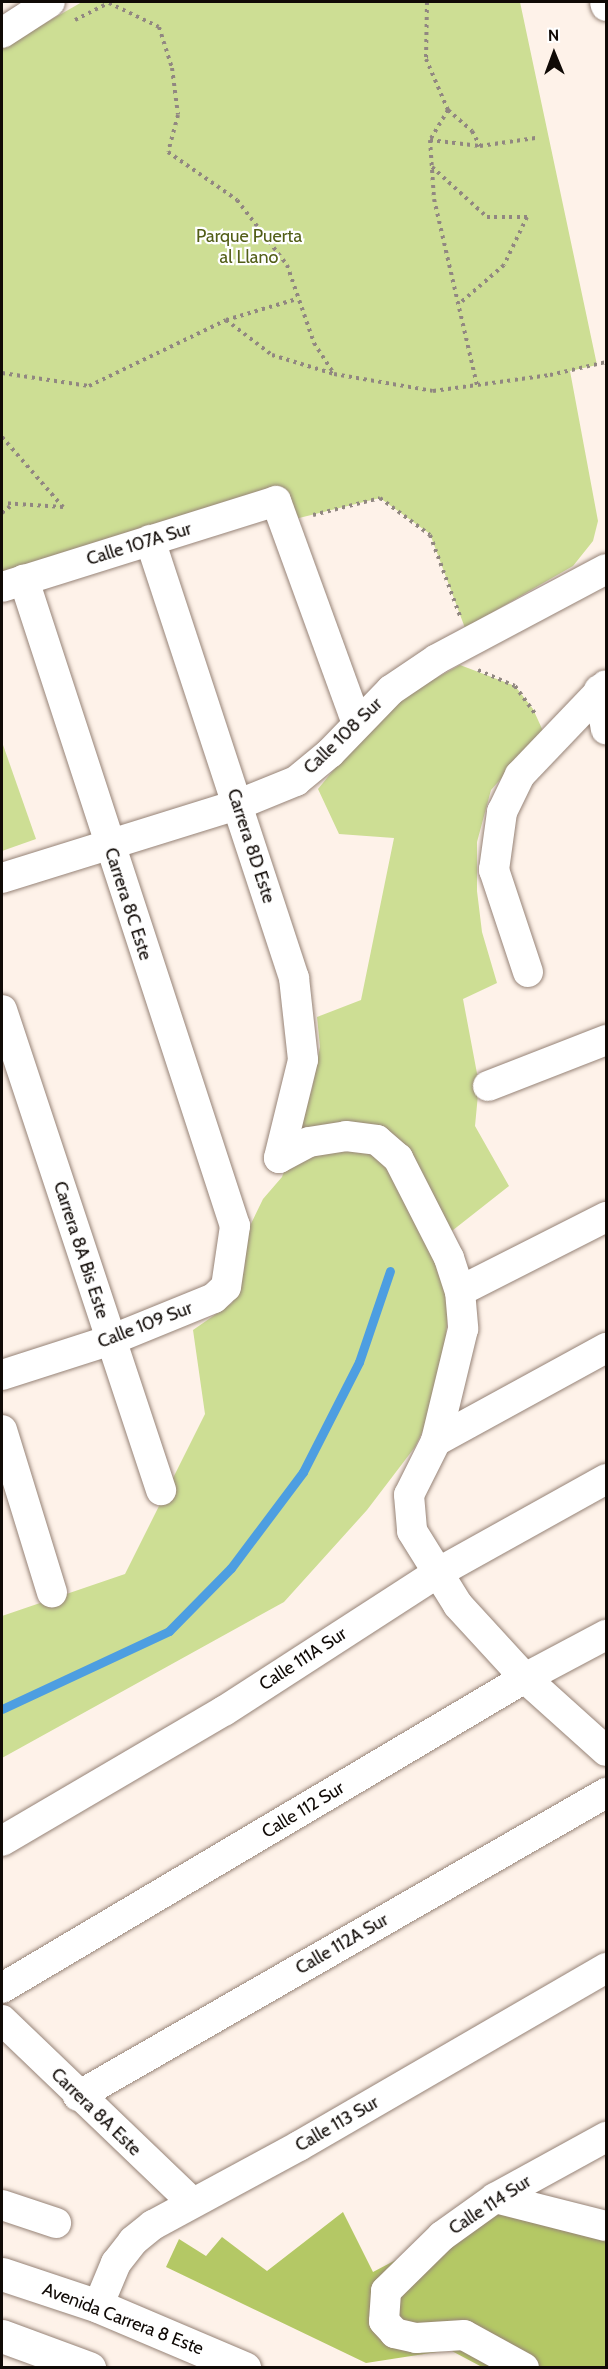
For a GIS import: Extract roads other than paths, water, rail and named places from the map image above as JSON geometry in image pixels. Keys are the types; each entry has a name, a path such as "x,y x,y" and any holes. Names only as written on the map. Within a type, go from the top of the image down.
{"highway":[{"name":"Avenida Carrera 8 Este","path":"2,2274 98,2306 244,2367"},
{"path":"2,2336 89,2367"}],"street":[{"path":"605,2 606,6"},
{"path":"8,21 58,13"},
{"name":"Calle 107A Sur","path":"13,583 150,540 280,512 357,723"},
{"name":"Carrera 8D Este","path":"150,540 294,978 303,1060 279,1158 309,1142 346,1136 377,1140 398,1158 449,1258 460,1291"},
{"name":"Calle 108 Sur","path":"2,878 237,805 296,781 330,753 391,690 437,659 606,569"},
{"name":"Carrera 8C Este","path":"13,583 109,845 235,1226"},
{"path":"603,688 606,729"},
{"path":"528,972 494,870 502,812 520,775 603,688"},
{"name":"Carrera 8A Bis Este","path":"2,1010 161,1490"},
{"path":"489,1086 606,1040"},
{"path":"606,1217 460,1291 463,1329 436,1441 409,1495 412,1531 458,1605 525,1678 606,1751"},
{"name":"Calle 109 Sur","path":"2,1375 111,1340 214,1298 226,1287 235,1226"},
{"path":"436,1441 606,1348"},
{"path":"2,1430 52,1593"},
{"name":"Calle 111A Sur","path":"2,1841 224,1711 439,1572 606,1479"},
{"name":"Calle 112 Sur","path":"2,1988 525,1678 606,1635"},
{"name":"Calle 112A Sur","path":"78,2096 606,1793"},
{"name":"Calle 113 Sur","path":"98,2306 116,2263 133,2241 192,2202 300,2146 606,1968"},
{"name":"Carrera 8A Este","path":"2,2020 78,2096 192,2202"},
{"name":"Calle 114 Sur","path":"524,2367 464,2335 416,2338 395,2333 384,2321 386,2291 442,2236 495,2198 606,2137"},
{"path":"495,2198 606,2226"},
{"path":"2,2205 56,2223"}],"waterway":[{"path":"2,1709 169,1631 231,1568 303,1472 359,1362 390,1271"}],"park label":[{"name":"Parque Puerta al Llano","path":"249,247"}]}
